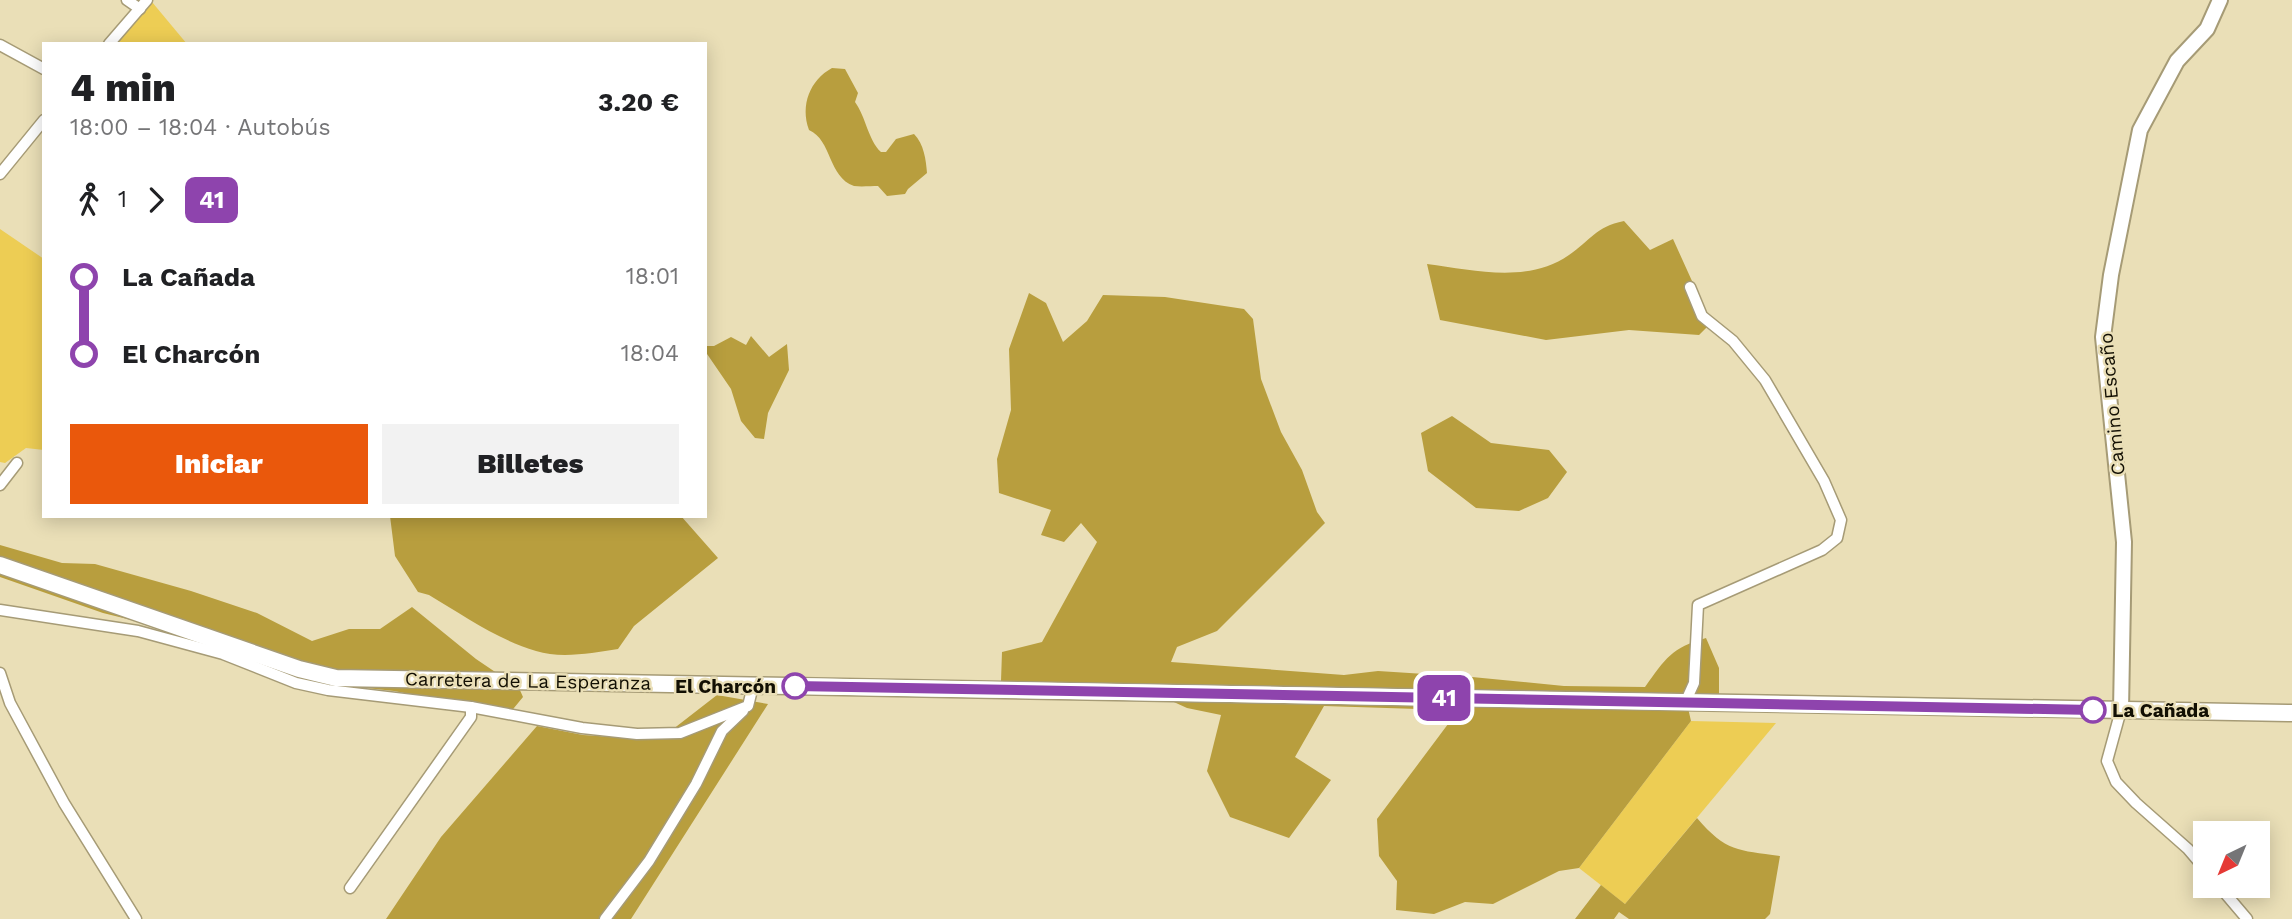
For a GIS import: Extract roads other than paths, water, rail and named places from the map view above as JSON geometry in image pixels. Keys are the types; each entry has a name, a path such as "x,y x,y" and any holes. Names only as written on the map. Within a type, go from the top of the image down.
{"main road":[{"name":"Camino Escaño","path":"2120,710 2124,542 2103,337 2111,275 2140,130 2177,61 2207,29 2220,0"},
{"name":"Carretera de La Esperanza","path":"0,565 299,669 337,678 2292,713"}],"street":[{"path":"127,0 140,9"},
{"path":"111,42 147,0"},
{"path":"0,45 42,68"},
{"path":"0,174 42,122"},
{"path":"1685,703 1694,683 1698,605 1822,550 1837,538 1841,520 1824,481 1765,380 1733,341 1702,316 1690,287"},
{"path":"0,485 17,463"},
{"path":"0,610 149,633 223,654 296,683 328,690 471,707 582,728 658,734 680,733 748,706"},
{"path":"0,673 10,703 64,803 135,919"},
{"path":"605,919 649,861 696,784 722,731 748,706 753,686"},
{"path":"350,888 471,717 471,707"},
{"path":"2120,710 2107,761 2116,782 2193,856"},
{"path":"2229,898 2247,919"}],"place":[{"name":"El Charcón","path":"795,686"},
{"name":"La Cañada","path":"2093,710"}]}
